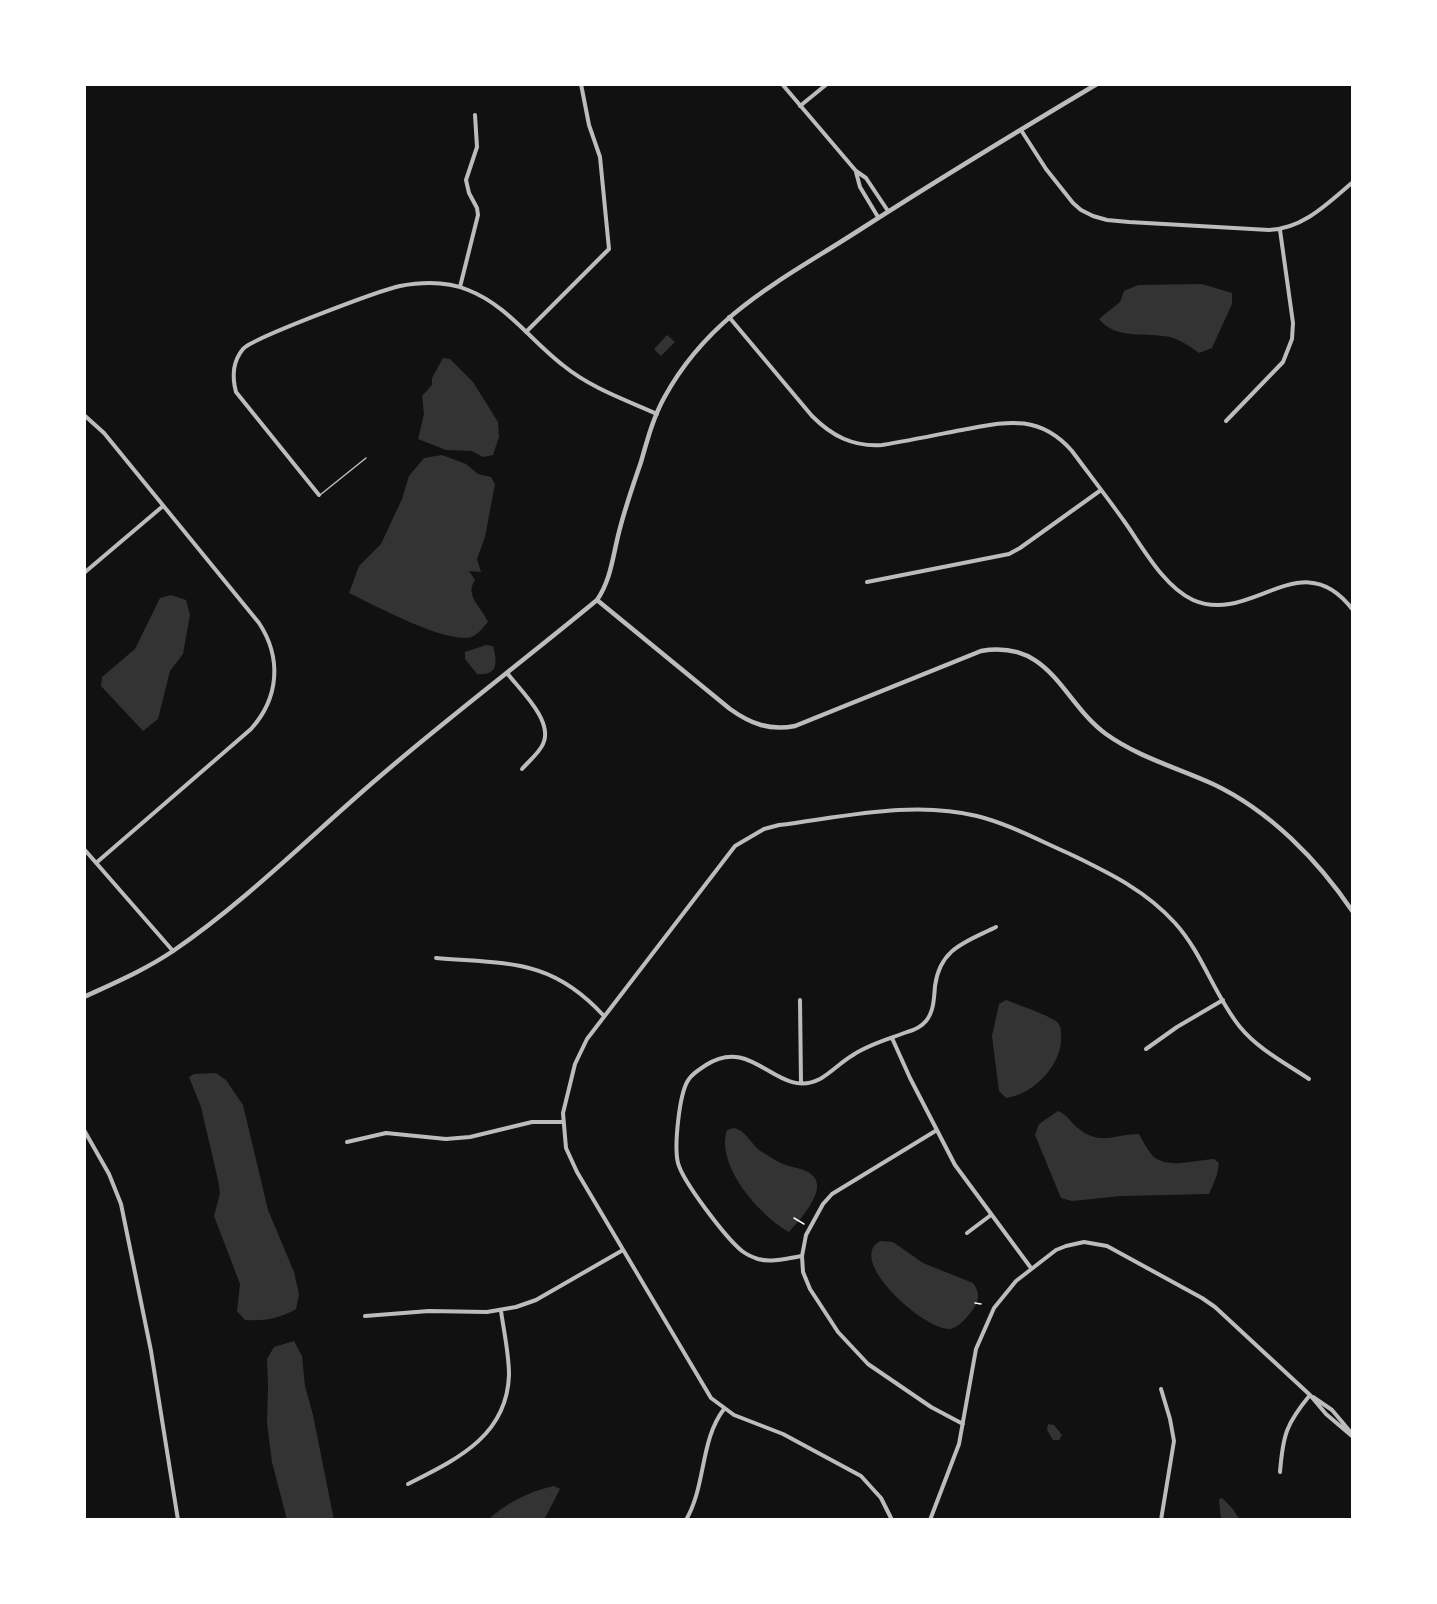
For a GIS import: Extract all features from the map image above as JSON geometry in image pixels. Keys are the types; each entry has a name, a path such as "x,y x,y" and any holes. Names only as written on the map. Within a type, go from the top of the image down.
{"street":[{"path":"526,332 609,249 600,158 589,125 581,84"},
{"path":"782,84 856,171 866,178 888,211"},
{"path":"800,105 826,84"},
{"path":"84,997 131,976 172,951 257,886 384,773 597,600 607,583 620,530 663,399 697,350 729,318 762,291 878,217 1097,84"},
{"path":"460,287 478,215 466,180 477,147 475,115"},
{"path":"1021,130 1046,169 1073,203 1093,216 1107,220 1280,230 1303,221 1353,182"},
{"path":"856,171 860,187 878,217"},
{"path":"1226,421 1283,362 1293,339 1293,323 1280,230"},
{"path":"320,495 236,392 234,366 243,349 267,335 398,286 438,283 460,287 490,301 501,307 547,352 575,375 657,414"},
{"path":"729,318 812,416 824,428 844,440 882,445 1006,422 1029,423 1051,431 1064,442 1168,581 1191,599 1214,605 1233,605 1286,584 1304,582 1331,590 1353,610"},
{"path":"84,415 104,433 266,633 274,661 274,688 265,710 251,729 96,863"},
{"path":"867,582 1009,554 1101,490"},
{"path":"84,573 164,506"},
{"path":"597,600 730,710 745,720 768,728 782,729 803,723 981,651 1003,649 1025,655 1050,671 1091,722 1105,734 1125,747 1214,784 1260,812 1318,865 1353,912"},
{"path":"507,673 542,718 545,729 544,742 522,769"},
{"path":"892,1520 881,1498 861,1476 783,1434 724,1409 705,1390 571,1161 564,1141 565,1101 575,1064 587,1039 735,846 764,829 779,825 900,810 941,810 993,821 1125,881 1150,898 1176,924 1195,950 1239,1026 1249,1036 1309,1079"},
{"path":"84,849 172,951"},
{"path":"802,1257 765,1261 743,1252 686,1181 678,1163 676,1144 686,1083 693,1074 710,1062 727,1057 739,1057 755,1063 788,1082 801,1083 817,1080 862,1050 918,1028 926,1020 933,1006 937,972 948,954 959,945 996,927"},
{"path":"436,958 530,967 569,984 604,1016"},
{"path":"800,1000 801,1083"},
{"path":"1146,1049 1177,1027 1223,1000"},
{"path":"892,1038 955,1165 1031,1268"},
{"path":"347,1142 386,1133 458,1138 532,1122 563,1122"},
{"path":"84,1130 109,1174 121,1204 151,1351 178,1520"},
{"path":"937,1130 832,1194 810,1224 802,1257 803,1272 810,1289 838,1332 856,1353 868,1364 923,1401 963,1424"},
{"path":"967,1233 991,1215"},
{"path":"930,1520 959,1444 976,1349 994,1308 1016,1281 1031,1268 1056,1250 1084,1242 1107,1246 1215,1307 1310,1395 1326,1414 1353,1436"},
{"path":"365,1316 412,1312 501,1311 536,1300 623,1250"},
{"path":"408,1484 445,1466 471,1449 496,1419 509,1378 501,1311"},
{"path":"1161,1389 1174,1441 1161,1520"},
{"path":"1310,1395 1332,1410 1353,1436"},
{"path":"1280,1472 1287,1428 1294,1414 1310,1395"},
{"path":"686,1520 698,1492 714,1425 724,1409"}],"lane":[{"path":"320,495 366,458"}],"path":[{"path":"794,1218 806,1225"},
{"path":"975,1303 981,1304"}],"shaded area":[{"path":"1202,284 1232,293 1232,304 1212,348 1199,353 1174,338 1122,333 1106,326 1099,319 1120,302 1124,291 1138,285"},
{"path":"667,335 675,342 661,356 654,349"},
{"path":"443,358 450,359 473,382 498,422 499,437 493,455 483,457 472,451 446,450 418,439 424,414 422,396 432,385 432,378"},
{"path":"442,455 466,464 478,474 491,477 495,484 485,537 477,559 481,572 469,571 475,580 472,586 473,596 488,622 471,637 460,638 428,629 349,593 359,566 381,544 402,499 409,476 424,458"},
{"path":"171,595 186,600 190,615 183,654 170,671 158,719 143,731 101,686 102,677 135,649 160,598"},
{"path":"486,645 493,646 495,667 489,673 477,674 465,659 465,652"},
{"path":"1006,1000 1055,1020 1060,1026 1061,1036 1060,1047 1052,1067 1026,1091 1006,1098 999,1091 992,1036 999,1004"},
{"path":"216,1073 226,1080 243,1105 268,1210 294,1272 299,1294 296,1309 271,1319 245,1320 237,1311 240,1284 214,1216 220,1193 218,1180 201,1107 189,1077 194,1074"},
{"path":"1058,1111 1079,1129 1094,1137 1108,1138 1139,1134 1152,1155 1158,1160 1181,1163 1214,1159 1219,1163 1209,1194 1121,1196 1072,1201 1061,1198 1035,1135 1039,1124"},
{"path":"734,1128 742,1132 762,1152 783,1164 807,1171 817,1182 817,1189 810,1206 789,1232 753,1202 734,1173 725,1144 727,1130"},
{"path":"880,1241 893,1242 923,1263 973,1283 978,1292 978,1298 967,1317 950,1329 938,1327 908,1307 880,1278 873,1263 872,1250"},
{"path":"294,1341 302,1356 305,1386 334,1520 287,1520 272,1462 267,1423 267,1359 274,1347"},
{"path":"1048,1424 1054,1425 1062,1435 1059,1440 1053,1440 1047,1430"},
{"path":"554,1486 560,1489 544,1520 488,1520 519,1499"},
{"path":"1222,1498 1240,1520 1221,1520 1219,1499"}]}
